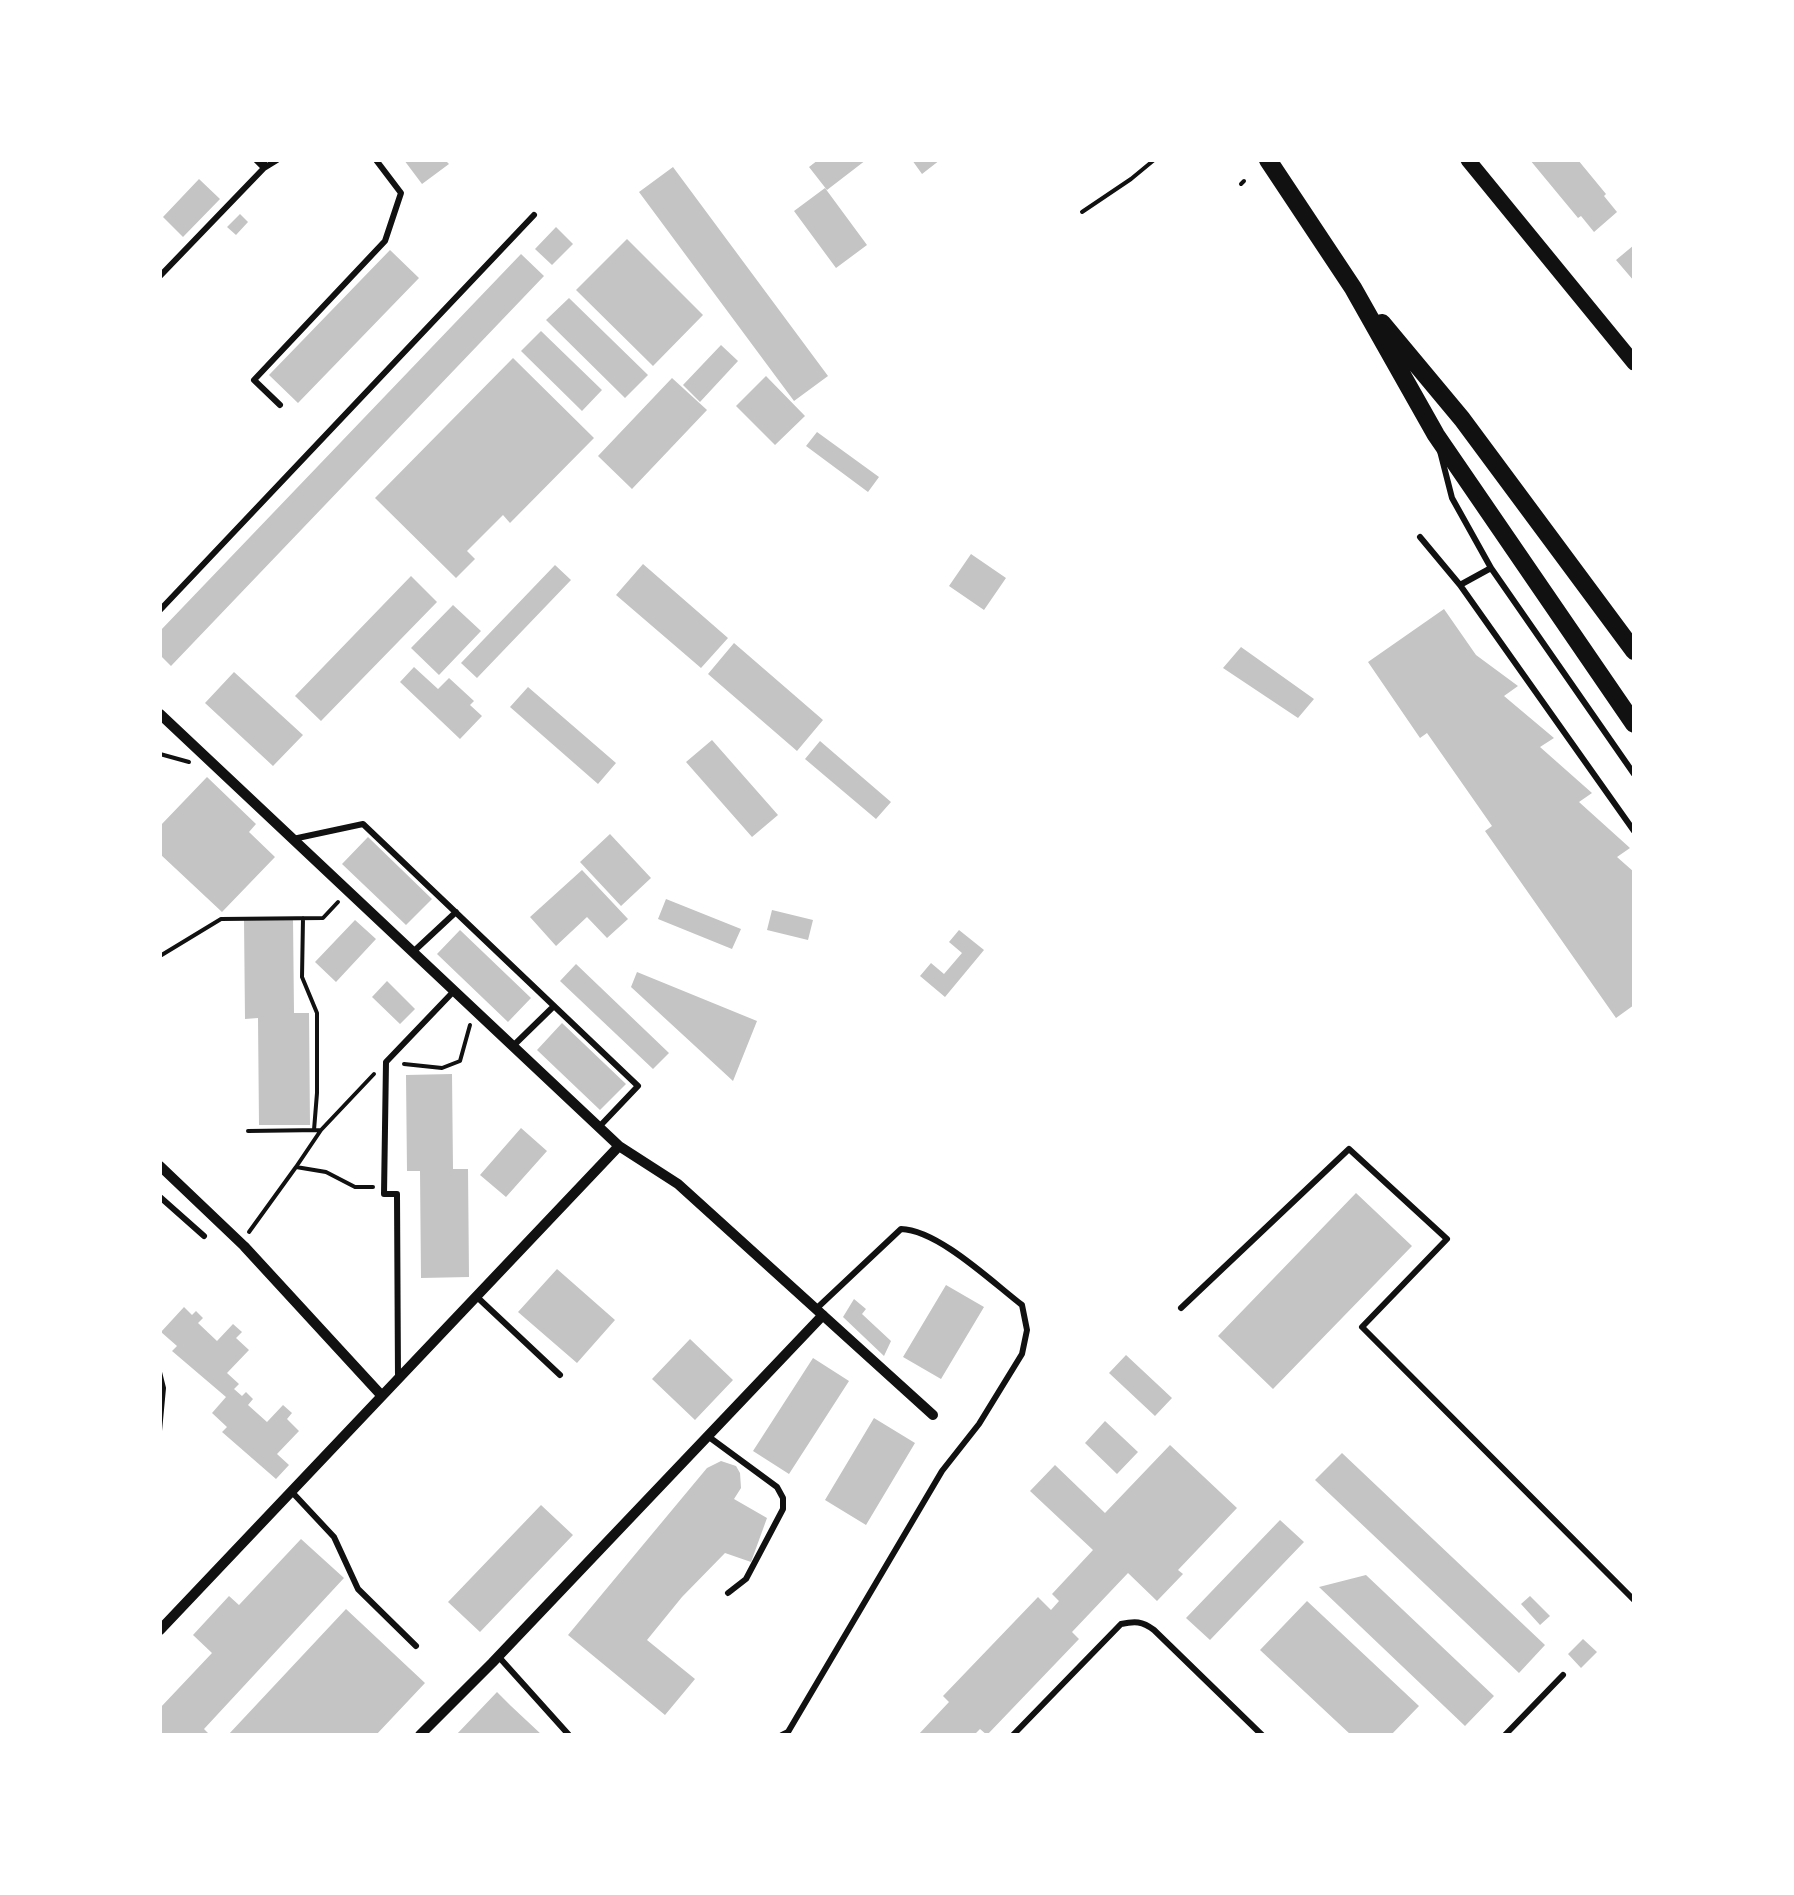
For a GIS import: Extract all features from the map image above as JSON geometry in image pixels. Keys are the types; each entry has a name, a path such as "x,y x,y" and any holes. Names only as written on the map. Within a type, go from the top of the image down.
{"main road":[{"path":"1268,160 1353,288 1436,436 1634,724"},
{"path":"1353,288 1462,419 1634,651"}],"street":[{"path":"1468,160 1634,362"},
{"path":"160,714 619,1146 678,1184 934,1414"},
{"path":"160,1630 619,1146"},
{"path":"160,1166 244,1246 382,1396"},
{"path":"420,1735 708,1436 820,1312"}],"lane":[{"path":"256,160 264,164"},
{"path":"160,276 264,164 276,160"},
{"path":"280,405 254,380 385,241 401,193 376,160"},
{"path":"160,610 534,214"},
{"path":"1436,436 1452,498 1491,568 1634,774"},
{"path":"1420,537 1460,585 1634,831"},
{"path":"1460,585 1491,568"},
{"path":"294,839 362,824 456,912 638,1086 599,1126"},
{"path":"413,952 456,912"},
{"path":"398,1379 397,1194 384,1194 386,1062 454,991"},
{"path":"513,1046 554,1006"},
{"path":"1182,1308 1349,1149 1447,1239 1362,1328 1634,1600"},
{"path":"160,1197 204,1236"},
{"path":"782,1735 788,1732 942,1471 979,1424 1022,1354 1027,1330 1022,1306 934,1237 914,1229 901,1229 820,1312"},
{"path":"476,1296 560,1375"},
{"path":"708,1436 777,1487 782,1498 782,1509 746,1579 728,1594"},
{"path":"291,1492 334,1537 358,1589 416,1646"},
{"path":"1014,1735 1121,1624 1132,1621 1145,1623 1154,1630 1262,1735"},
{"path":"498,1656 569,1735"},
{"path":"1506,1735 1563,1676"}],"path":[{"path":"1082,212 1154,160"},
{"path":"160,956 221,919 323,918 348,891"},
{"path":"302,918 302,978 317,1013 318,1130"},
{"path":"244,1246 250,1229 318,1130 386,1062 442,1068 460,1061 474,1010"},
{"path":"248,1131 318,1130"},
{"path":"296,1167 326,1172 356,1187 384,1187"},
{"path":"160,1372 164,1388 160,1431"}],"building":[{"path":"404,160 445,160 449,164 422,184"},
{"path":"818,160 866,160 827,190 809,167"},
{"path":"912,160 940,160 922,174"},
{"path":"1530,160 1578,160 1617,212 1594,232"},
{"path":"673,167 828,376 794,401 639,192"},
{"path":"199,179 220,199 183,237 163,217"},
{"path":"825,188 867,245 836,268 794,211"},
{"path":"240,214 248,222 236,235 227,227"},
{"path":"556,227 573,244 552,265 535,249"},
{"path":"627,239 703,315 653,366 576,290"},
{"path":"1634,245 1634,281 1616,260"},
{"path":"390,250 419,278 298,403 269,375"},
{"path":"521,254 544,276 171,666 160,655 160,631"},
{"path":"569,298 648,375 625,398 546,320"},
{"path":"541,331 602,390 582,411 521,351"},
{"path":"721,345 738,361 700,402 683,385"},
{"path":"513,358 594,438 510,523 503,515 467,551 475,559 456,578 375,498"},
{"path":"766,376 805,416 775,445 736,406"},
{"path":"672,378 707,410 632,489 598,456"},
{"path":"817,432 879,477 868,492 806,446"},
{"path":"971,554 1006,578 984,610 949,586"},
{"path":"643,564 728,638 701,668 616,595"},
{"path":"555,565 571,580 477,678 461,663"},
{"path":"411,576 437,602 321,721 295,696"},
{"path":"453,605 481,631 439,675 411,648"},
{"path":"1444,609 1476,655 1518,686 1504,696 1554,738 1540,747 1592,793 1579,802 1630,848 1617,857 1634,872 1634,1005 1616,1018 1485,831 1492,826 1427,733 1420,738 1368,662"},
{"path":"734,643 823,720 797,751 708,674"},
{"path":"1241,647 1314,699 1298,718 1223,668"},
{"path":"414,667 438,689 449,678 474,701 470,705 482,716 460,739 400,682"},
{"path":"234,672 303,735 273,766 205,703"},
{"path":"528,687 616,763 598,784 510,707"},
{"path":"712,740 778,815 752,837 686,762"},
{"path":"820,741 891,802 876,819 805,759"},
{"path":"207,777 256,824 249,832 275,857 222,912 160,854 160,826"},
{"path":"610,834 651,878 621,906 580,862"},
{"path":"368,837 432,899 406,925 342,864"},
{"path":"582,870 628,919 607,938 587,917 556,946 530,917"},
{"path":"666,899 741,929 732,949 658,919"},
{"path":"772,910 813,920 808,940 767,930"},
{"path":"293,918 294,1013 309,1013 310,1125 259,1125 258,1018 245,1019 244,919"},
{"path":"355,920 376,939 336,982 315,962"},
{"path":"460,930 531,998 508,1022 437,954"},
{"path":"959,930 984,950 945,997 920,976 931,963 944,974 962,953 949,942"},
{"path":"576,964 669,1053 653,1069 560,981"},
{"path":"637,972 757,1021 733,1081 631,987"},
{"path":"387,981 415,1009 400,1024 372,997"},
{"path":"562,1023 626,1084 600,1110 537,1050"},
{"path":"452,1074 453,1169 468,1169 469,1277 421,1278 420,1171 407,1171 406,1075"},
{"path":"521,1128 547,1151 506,1197 480,1175"},
{"path":"1356,1193 1412,1246 1273,1389 1218,1336"},
{"path":"557,1269 615,1320 577,1363 518,1312"},
{"path":"946,1285 984,1307 941,1379 903,1357"},
{"path":"854,1299 866,1309 862,1314 891,1341 884,1356 843,1317"},
{"path":"184,1307 203,1318 198,1323 217,1341 233,1324 242,1332 236,1338 249,1350 227,1373 239,1384 234,1389 253,1399 248,1405 267,1422 283,1405 292,1413 287,1419 299,1431 277,1454 289,1465 276,1479 222,1432 227,1427 212,1413 226,1397 172,1351 177,1346 161,1332"},
{"path":"690,1339 733,1380 695,1420 652,1379"},
{"path":"1126,1355 1172,1398 1155,1416 1109,1373"},
{"path":"813,1358 849,1381 789,1474 753,1451"},
{"path":"874,1418 915,1443 866,1525 825,1500"},
{"path":"1105,1421 1138,1452 1117,1474 1085,1443"},
{"path":"1170,1445 1237,1508 1178,1570 1183,1574 1157,1601 1128,1573 1072,1632 1079,1639 987,1735 980,1729 974,1735 918,1735 949,1702 943,1696 1038,1597 1051,1610 1059,1601 1052,1594 1093,1550 1030,1491 1055,1465 1105,1513"},
{"path":"1342,1453 1545,1645 1519,1673 1315,1480"},
{"path":"721,1461 736,1466 740,1473 741,1488 734,1499 767,1518 751,1562 725,1553 647,1640 695,1679 665,1715 568,1635 707,1468"},
{"path":"541,1505 573,1535 480,1632 448,1602"},
{"path":"1280,1520 1304,1542 1210,1640 1186,1618"},
{"path":"301,1539 344,1578 204,1729 210,1735 160,1735 160,1708 212,1653 193,1635 229,1596 239,1605"},
{"path":"1366,1575 1494,1696 1465,1726 1319,1587"},
{"path":"1530,1596 1550,1616 1540,1625 1521,1604"},
{"path":"1307,1601 1419,1706 1391,1735 1351,1735 1260,1650"},
{"path":"346,1609 425,1683 376,1735 228,1735"},
{"path":"1583,1639 1597,1652 1581,1668 1568,1654"},
{"path":"497,1692 511,1706 542,1735 456,1735"}]}
